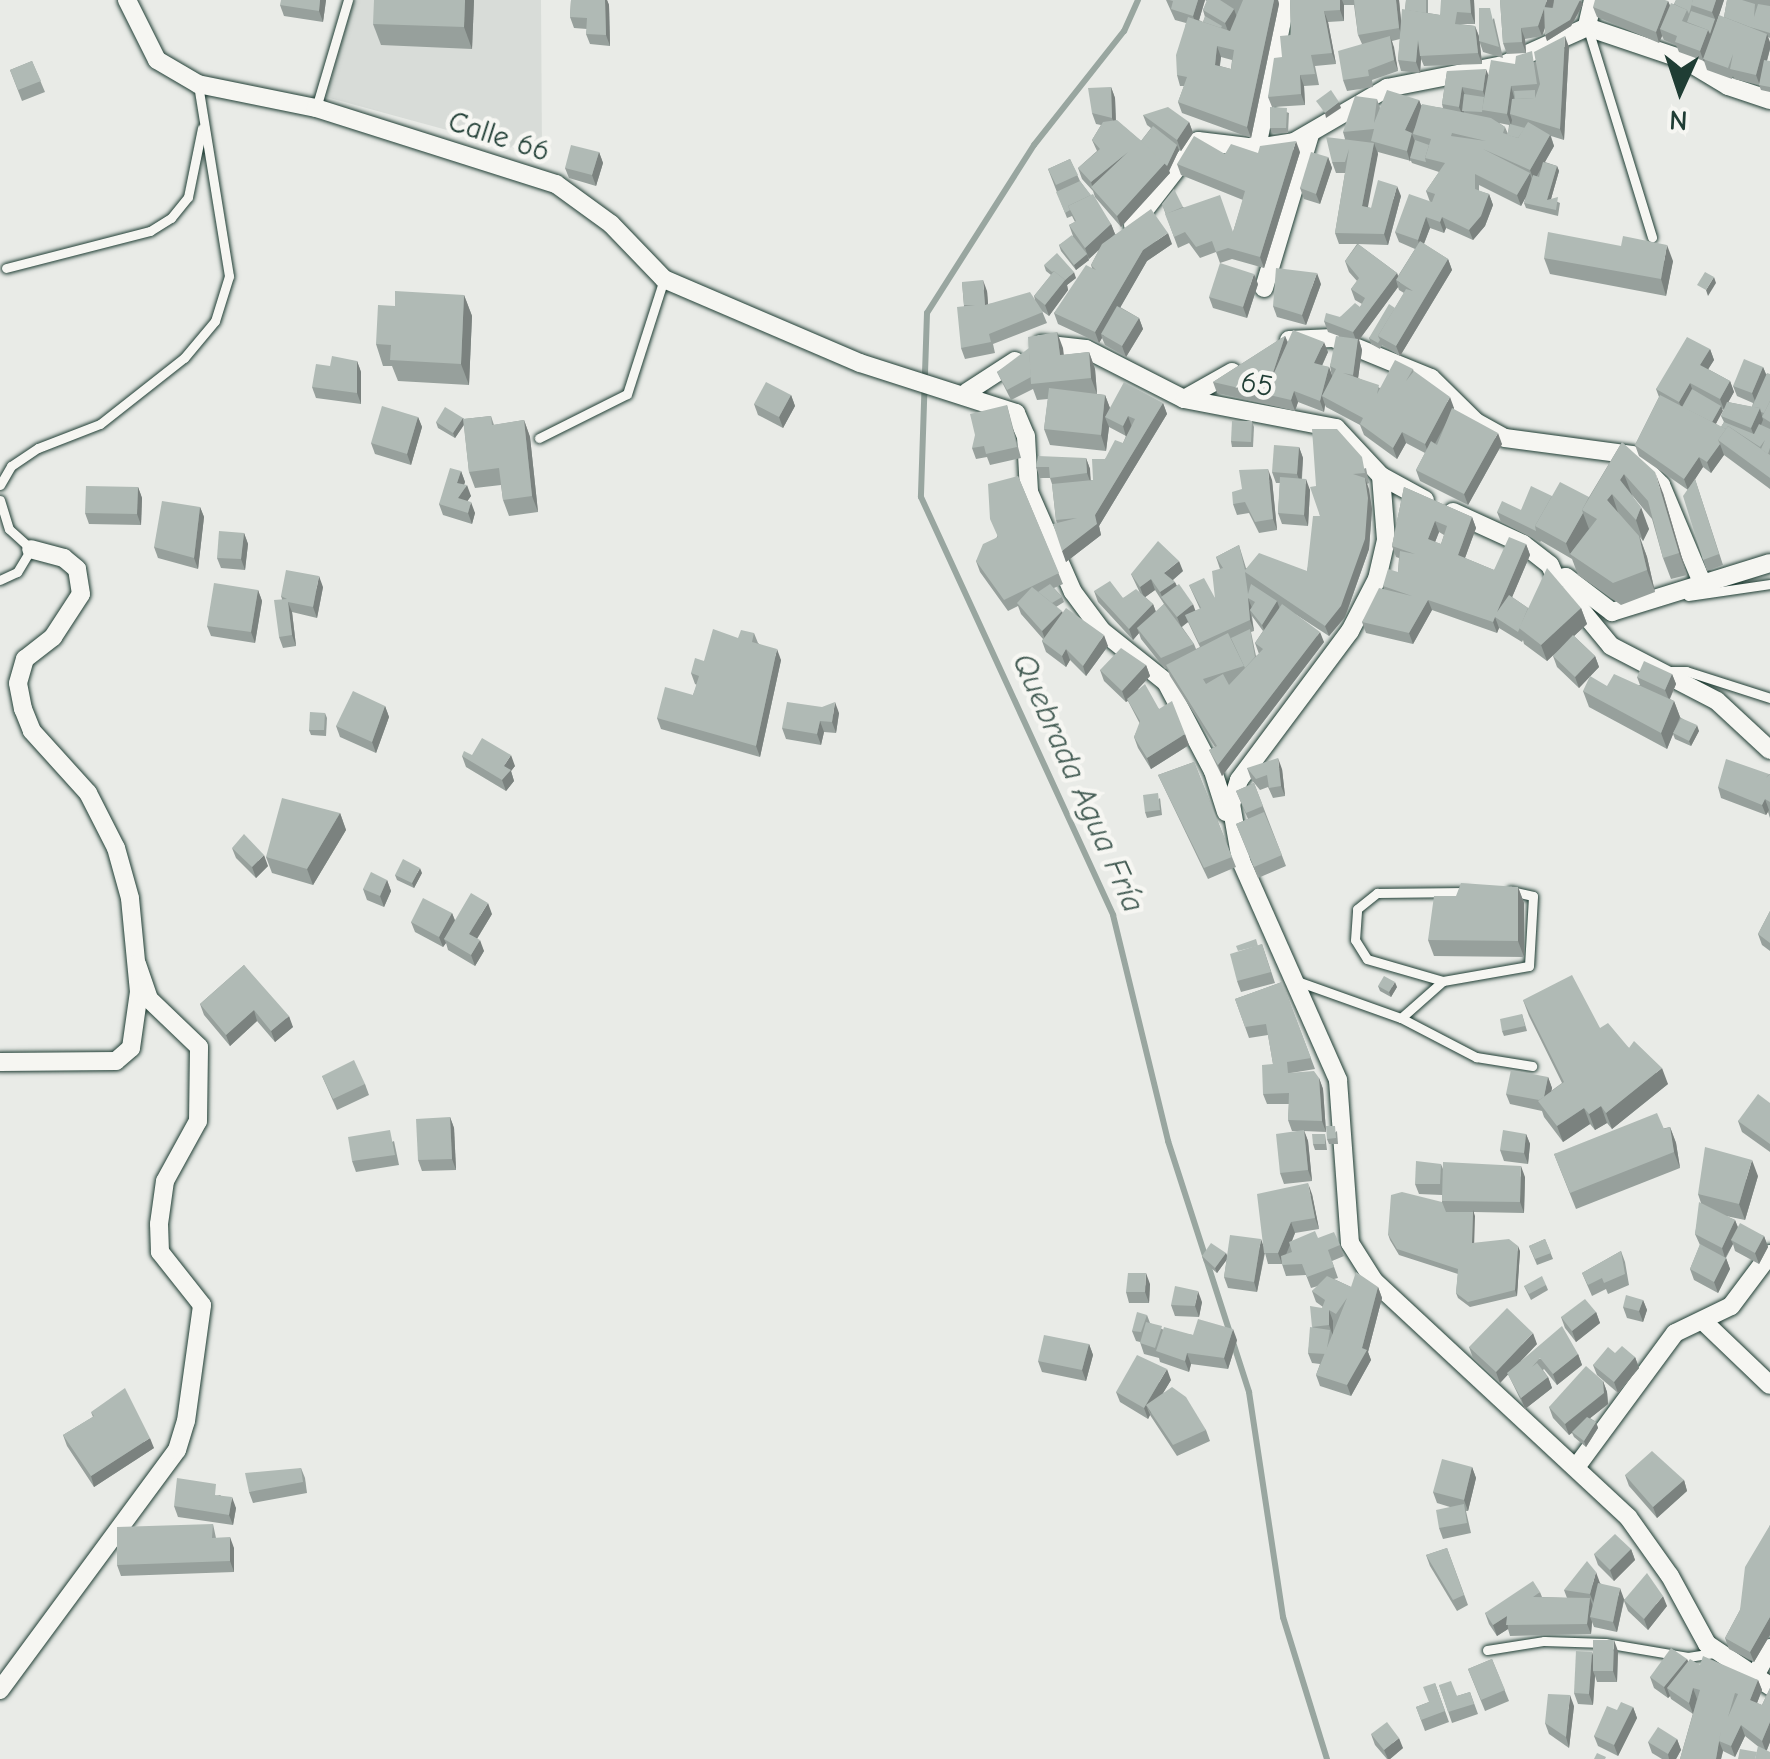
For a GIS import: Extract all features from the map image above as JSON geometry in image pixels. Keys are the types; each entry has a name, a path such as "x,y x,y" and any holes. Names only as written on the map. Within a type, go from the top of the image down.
{"street":[{"name":"Calle 66","path":"127,0 157,60 198,84 316,108 556,184 611,224 664,279 860,363 938,390 967,392 1016,413 1026,436 1029,492 1073,592 1119,647 1166,682 1213,771 1231,829"},
{"path":"1587,27 1593,0"},
{"path":"1257,148 1286,2"},
{"path":"1114,242 1154,205 1198,141 1257,148 1310,135 1387,88 1503,65 1587,27 1685,60 1728,86 1770,100"},
{"path":"1264,288 1310,135"},
{"name":"65","path":"967,392 1050,333 1147,386 1184,399 1336,428 1381,476"},
{"path":"1184,399 1258,356 1304,336 1333,338 1432,378 1476,422 1506,438 1636,447 1662,486 1703,584"},
{"path":"1381,476 1386,540 1377,579 1350,631 1239,780 1231,829 1338,1080 1355,1257 1416,1322 1577,1466 1653,1549 1716,1652 1762,1682 1770,1648"},
{"path":"1381,476 1523,544 1550,565 1556,579 1611,646 1718,701 1770,750"},
{"path":"0,1062 104,1065 123,1057 138,1021 130,898 116,848 88,792 32,731 22,709 18,683 25,658 54,637 81,594 76,569 64,558 31,549"},
{"path":"1556,579 1566,577 1612,612 1770,564"},
{"path":"0,1690 177,1450 186,1421 202,1305 160,1252 158,1224 165,1181 198,1121 199,1047 149,1000 137,964"},
{"path":"1577,1466 1675,1332 1704,1322 1731,1306 1770,1254"},
{"path":"1704,1322 1770,1386"}],"lane":[{"path":"316,108 348,0"},
{"path":"1587,27 1652,237"},
{"path":"0,484 11,466 38,448 100,424 184,358 215,322 229,276 198,84"},
{"path":"6,268 150,231 170,218 188,197 204,120"},
{"path":"539,438 627,394 664,279"},
{"path":"0,500 10,529 31,549 17,572 0,580"},
{"path":"1612,612 1770,584"},
{"path":"1658,672 1686,670 1770,698"},
{"path":"1484,892 1377,894 1357,909 1355,940 1367,960 1443,982 1530,966 1534,896 1502,892"},
{"path":"1294,980 1401,1018 1476,1057 1532,1066"},
{"path":"1401,1018 1443,982"},
{"path":"1487,1650 1544,1642 1605,1643 1688,1657 1716,1652"}],"shaded area":[{"path":"354,0 541,0 542,156 326,97"}],"building":[{"path":"281,0 320,0 319,11 280,5"},
{"path":"374,0 465,0 464,27 373,24"},
{"path":"571,0 605,0 606,35 586,34 587,18 570,17"},
{"path":"1169,0 1198,0 1193,16 1171,9 1173,1"},
{"path":"1207,0 1220,0 1234,9 1225,23 1203,10"},
{"path":"1243,0 1274,0 1247,127 1178,102 1187,77 1177,75 1176,55 1188,17 1230,31","holes":["1217,46 1234,50 1231,69 1215,65"]},
{"path":"1290,0 1340,0 1340,10 1324,11 1332,53 1311,55 1315,74 1300,75 1301,94 1268,97 1274,58 1282,57 1280,36 1291,35"},
{"path":"1354,0 1396,0 1399,28 1358,35"},
{"path":"1406,0 1426,0 1426,13 1405,10"},
{"path":"1441,0 1470,0 1471,13 1457,12 1455,24 1475,26 1478,53 1420,56 1418,40 1416,62 1398,60 1402,9 1440,15"},
{"path":"1500,0 1547,0 1538,26 1521,28 1522,42 1503,43"},
{"path":"1554,0 1580,0 1570,20 1545,35 1544,7 1553,8"},
{"path":"1595,0 1668,1 1656,32 1593,7"},
{"path":"1676,0 1693,0 1689,14 1674,4"},
{"path":"1693,0 1716,0 1712,12 1691,5"},
{"path":"1727,0 1755,4 1754,17 1758,4 1770,6 1770,33 1724,17"},
{"path":"1671,3 1687,10 1682,21 1708,30 1700,51 1675,42 1677,36 1660,29"},
{"path":"1479,8 1490,8 1499,47 1479,41"},
{"path":"1691,11 1715,19 1710,34 1687,22"},
{"path":"1719,15 1767,34 1756,75 1730,69 1733,54 1728,68 1703,59"},
{"path":"1205,16 1222,26 1221,28 1203,22"},
{"path":"1390,36 1394,60 1368,70 1369,76 1343,80 1338,51"},
{"path":"1565,36 1560,129 1510,114 1512,99 1535,98 1540,84 1534,52"},
{"path":"1532,51 1537,84 1511,86 1507,114 1482,110 1491,60 1515,64 1516,56"},
{"path":"1764,60 1770,61 1770,87 1759,85"},
{"path":"32,61 41,81 18,90 10,70"},
{"path":"1486,69 1483,91 1462,87 1459,107 1442,104 1447,71"},
{"path":"1111,87 1112,118 1092,113 1088,88"},
{"path":"1331,90 1339,102 1325,113 1316,101"},
{"path":"1387,90 1419,100 1405,130 1412,133 1407,151 1371,141 1374,129 1343,132 1355,96 1377,99 1374,123"},
{"path":"1535,90 1535,98 1515,99 1514,91"},
{"path":"1464,94 1484,97 1482,112 1462,111"},
{"path":"1422,104 1491,118 1505,127 1503,133 1518,138 1528,122 1550,135 1530,170 1483,149 1530,173 1517,195 1475,174 1475,189 1489,194 1481,216 1469,230 1442,217 1440,222 1426,217 1418,240 1395,232 1409,194 1432,202 1435,194 1426,191 1445,163 1425,158 1431,139 1413,134"},
{"path":"1168,107 1189,122 1177,140 1143,115"},
{"path":"1270,107 1287,108 1286,128 1270,128"},
{"path":"1117,120 1166,162 1117,216 1091,187 1128,152 1091,182 1078,168 1100,149 1092,140 1103,122"},
{"path":"1510,124 1525,128 1518,138 1507,135"},
{"path":"1153,126 1177,145 1167,166 1141,141"},
{"path":"1194,136 1225,154 1231,144 1258,153 1260,146 1296,141 1260,257 1228,248 1216,252 1212,241 1196,247 1185,232 1174,237 1165,214 1220,195 1233,232 1245,191 1177,164"},
{"path":"1326,137 1374,143 1362,206 1371,208 1378,180 1397,186 1384,234 1335,233 1349,149 1345,162 1332,162"},
{"path":"1415,140 1429,145 1426,162 1410,158"},
{"path":"571,145 599,152 592,175 565,168"},
{"path":"1311,152 1328,157 1316,194 1300,188"},
{"path":"1070,159 1078,175 1056,185 1048,169"},
{"path":"1543,162 1557,166 1547,200 1558,197 1556,210 1524,203 1533,175 1539,177"},
{"path":"1080,181 1091,195 1068,206 1070,210 1065,213 1056,192"},
{"path":"1174,189 1183,207 1166,214 1162,204"},
{"path":"1093,194 1111,224 1085,248 1069,225 1076,221 1068,206"},
{"path":"1151,209 1168,233 1143,250 1095,332 1054,313 1086,265 1096,270 1091,265 1102,244"},
{"path":"1548,232 1621,246 1623,236 1667,245 1661,279 1544,258"},
{"path":"1072,235 1087,254 1074,265 1059,245"},
{"path":"1420,241 1448,259 1396,346 1378,336 1406,289 1413,291 1396,280"},
{"path":"1358,244 1397,273 1353,332 1324,321 1326,313 1340,317 1355,303 1360,307 1365,298 1351,289 1359,278 1345,261"},
{"path":"1057,253 1074,272 1064,281 1044,265"},
{"path":"1220,263 1254,274 1243,307 1209,297"},
{"path":"1276,268 1317,273 1302,315 1273,306"},
{"path":"1054,271 1065,280 1045,305 1034,296"},
{"path":"1705,272 1714,277 1706,290 1697,285"},
{"path":"983,280 985,305 1030,292 1043,312 989,334 991,342 961,348 957,307 975,305 964,305 962,282"},
{"path":"395,291 464,295 461,364 390,360 391,345 376,344 378,305 395,306"},
{"path":"1389,304 1395,308 1378,336 1378,343 1369,338"},
{"path":"1117,306 1139,318 1122,346 1101,334"},
{"path":"1293,330 1324,342 1314,363 1329,367 1320,401 1294,391 1291,400 1213,382 1285,336 1270,382"},
{"path":"1057,332 1060,355 1089,352 1091,378 1031,384 1028,337"},
{"path":"1336,336 1358,339 1353,375 1343,373 1379,385 1377,394 1395,360 1413,369 1406,381 1414,371 1450,397 1425,444 1402,432 1393,448 1360,424 1363,418 1322,396 1336,369 1330,366"},
{"path":"1687,337 1710,349 1700,365 1730,381 1720,399 1690,383 1679,402 1656,389"},
{"path":"1029,348 1031,377 1007,390 997,372"},
{"path":"332,356 357,361 357,393 312,387 316,364 330,366"},
{"path":"1744,359 1763,367 1752,393 1733,386"},
{"path":"1767,373 1770,401 1764,413 1752,407"},
{"path":"766,382 791,395 779,417 754,404"},
{"path":"1124,382 1163,403 1095,515 1097,524 1062,551 1053,524 1077,518 1056,520 1052,484 1093,480 1092,459 1105,459 1115,440 1123,443 1135,419 1128,416 1123,426 1105,417"},
{"path":"1049,388 1105,395 1101,435 1044,429"},
{"path":"1692,389 1721,406 1712,422 1682,407"},
{"path":"1660,395 1726,429 1707,462 1699,457 1684,479 1635,445"},
{"path":"1770,401 1770,422 1762,417"},
{"path":"1727,402 1760,408 1751,428 1721,416"},
{"path":"1007,405 1017,447 986,454 984,446 972,448 975,435 970,414"},
{"path":"382,406 418,417 407,454 371,443"},
{"path":"445,407 463,418 453,433 436,422"},
{"path":"1452,408 1498,433 1464,494 1416,470 1431,441 1437,445"},
{"path":"491,416 492,425 524,420 532,496 503,500 499,468 469,472 463,419"},
{"path":"1232,421 1252,421 1251,442 1231,441"},
{"path":"1724,422 1754,434 1759,424 1770,429 1768,454 1761,449 1765,440 1760,447 1728,426 1721,427"},
{"path":"1728,426 1770,455 1770,478 1718,440"},
{"path":"1312,429 1337,429 1362,457 1365,473 1353,474 1365,478 1365,539 1341,606 1325,626 1245,572 1248,594 1251,584 1277,601 1262,625 1250,610 1255,602 1248,598 1250,620 1199,643 1185,615 1201,608 1189,585 1204,578 1215,598 1212,571 1223,568 1216,557 1239,545 1245,570 1259,553 1307,571 1313,516 1320,516 1310,487 1316,486"},
{"path":"1622,442 1655,472 1679,553 1663,558 1648,501 1624,474 1620,480 1641,507 1636,520 1612,494 1607,500 1639,536 1647,570 1613,583 1570,554 1597,519 1582,510"},
{"path":"1274,445 1299,447 1297,474 1272,472"},
{"path":"1038,456 1086,458 1087,473 1050,478 1049,467 1036,467"},
{"path":"450,468 461,471 457,483 467,485 458,498 471,502 468,513 439,504"},
{"path":"1268,469 1273,519 1255,522 1245,502 1233,504 1232,492 1242,489 1239,470"},
{"path":"1018,476 1059,573 1004,600 976,561 983,544 998,537 990,519 988,484"},
{"path":"1280,477 1306,479 1304,515 1278,513"},
{"path":"1695,479 1719,554 1703,560 1683,496"},
{"path":"1560,482 1589,497 1566,543 1535,526"},
{"path":"86,486 138,487 137,514 85,513"},
{"path":"1531,486 1552,496 1536,531 1497,512 1502,501 1521,510"},
{"path":"1404,487 1472,517 1458,555 1494,570 1509,537 1526,544 1497,612 1509,595 1528,608 1518,632 1495,617 1493,622 1428,600 1409,633 1362,622 1379,588 1412,596 1383,586 1388,569 1398,572 1400,551 1415,554 1392,546","holes":["1435,521 1447,526 1441,544 1428,539"]},
{"path":"162,501 200,507 194,558 154,547"},
{"path":"219,531 244,533 241,559 217,558"},
{"path":"1158,541 1179,561 1164,573 1175,582 1160,592 1151,579 1140,587 1131,574"},
{"path":"1547,568 1581,608 1541,645 1519,628"},
{"path":"286,570 319,576 313,607 288,602 292,635 279,637 274,600 287,599 281,596"},
{"path":"1110,581 1123,598 1136,589 1153,604 1129,629 1094,591"},
{"path":"214,583 258,590 251,632 207,626"},
{"path":"1050,584 1062,597 1052,603 1038,592"},
{"path":"1179,584 1193,604 1177,617 1161,597"},
{"path":"1032,587 1062,611 1042,631 1017,603"},
{"path":"1164,604 1194,644 1161,658 1137,628"},
{"path":"1282,604 1320,632 1218,765 1209,750 1217,746 1166,665 1228,633 1244,666 1203,679 1206,684 1223,674 1229,685 1263,649 1255,643"},
{"path":"1066,608 1104,635 1083,666 1066,649 1062,656 1042,641"},
{"path":"713,629 738,638 741,630 754,633 752,642 777,649 756,746 657,718 665,687 693,695 699,676 691,673 695,658 704,661"},
{"path":"1250,629 1255,657 1245,668 1231,638"},
{"path":"1573,635 1595,656 1575,677 1553,656"},
{"path":"1121,648 1146,665 1122,691 1100,670"},
{"path":"1644,661 1672,674 1665,690 1637,677"},
{"path":"1614,674 1674,701 1661,733 1583,691 1590,676 1607,686"},
{"path":"1145,684 1159,709 1172,701 1185,734 1147,758 1134,737 1140,721 1127,699"},
{"path":"353,691 385,706 372,742 336,726"},
{"path":"787,702 822,707 835,702 832,722 820,721 817,734 782,728"},
{"path":"310,712 325,713 324,730 309,730"},
{"path":"1681,718 1697,725 1689,741 1673,733"},
{"path":"482,738 511,755 504,766 511,770 502,780 462,756 464,751 472,755"},
{"path":"1278,758 1281,786 1269,788 1267,775 1256,779 1247,768"},
{"path":"1726,759 1769,774 1766,778 1770,774 1770,802 1765,799 1762,805 1718,787"},
{"path":"1194,762 1232,857 1204,868 1158,775"},
{"path":"1254,783 1263,806 1246,813 1236,791"},
{"path":"1158,793 1160,810 1145,812 1143,795"},
{"path":"282,798 340,813 307,869 266,857"},
{"path":"1264,812 1282,855 1254,867 1236,824"},
{"path":"244,834 264,855 252,867 232,848"},
{"path":"403,859 420,868 412,883 395,875"},
{"path":"371,872 387,880 380,896 363,889"},
{"path":"1461,883 1518,887 1518,941 1428,940 1434,896 1456,896"},
{"path":"471,893 488,903 469,934 480,940 471,955 444,939"},
{"path":"423,898 452,913 439,937 411,922"},
{"path":"1770,911 1770,943 1758,934"},
{"path":"1256,939 1258,946 1238,951 1236,946"},
{"path":"1262,944 1271,972 1237,981 1230,954"},
{"path":"244,965 289,1016 271,1031 254,1010 226,1035 200,1004"},
{"path":"1572,975 1600,1028 1608,1023 1629,1048 1634,1041 1662,1068 1606,1113 1601,1106 1589,1114 1584,1108 1557,1126 1538,1101 1564,1082 1523,1000"},
{"path":"1384,976 1395,982 1389,992 1378,986"},
{"path":"1282,982 1311,1058 1287,1062 1288,1073 1314,1071 1319,1078 1322,1121 1288,1120 1289,1093 1263,1094 1262,1065 1273,1064 1266,1024 1245,1027 1235,999"},
{"path":"1522,1014 1525,1026 1502,1031 1500,1019"},
{"path":"354,1060 365,1084 333,1099 322,1076"},
{"path":"1511,1070 1548,1077 1544,1097 1539,1100 1506,1094"},
{"path":"1758,1094 1770,1103 1770,1144 1738,1121"},
{"path":"1657,1113 1664,1129 1670,1127 1674,1152 1570,1193 1554,1154"},
{"path":"450,1117 452,1159 418,1160 416,1119"},
{"path":"1326,1126 1335,1126 1336,1138 1327,1139"},
{"path":"390,1130 395,1155 352,1161 348,1137"},
{"path":"1304,1130 1308,1170 1280,1173 1276,1134"},
{"path":"1503,1130 1526,1134 1524,1153 1500,1150"},
{"path":"1312,1134 1325,1134 1325,1144 1313,1144"},
{"path":"1705,1147 1752,1160 1739,1204 1698,1194"},
{"path":"1416,1161 1441,1164 1440,1184 1415,1184"},
{"path":"1443,1162 1521,1166 1520,1202 1442,1201"},
{"path":"1308,1183 1315,1218 1291,1222 1278,1253 1264,1253 1257,1194"},
{"path":"1402,1192 1442,1202 1446,1212 1473,1212 1472,1243 1509,1239 1518,1246 1515,1290 1468,1302 1456,1293 1458,1269 1397,1249 1388,1234 1391,1195"},
{"path":"1699,1202 1735,1220 1722,1248 1695,1234"},
{"path":"1740,1223 1764,1236 1755,1253 1731,1240"},
{"path":"1315,1231 1318,1238 1334,1232 1340,1245 1328,1250 1334,1267 1307,1277 1302,1264 1282,1265 1281,1256 1292,1252 1289,1242"},
{"path":"1230,1235 1261,1239 1254,1282 1224,1277"},
{"path":"1545,1239 1551,1253 1535,1259 1529,1246"},
{"path":"1211,1243 1226,1253 1215,1268 1202,1256"},
{"path":"1700,1244 1726,1258 1714,1282 1690,1269"},
{"path":"1621,1251 1625,1274 1588,1285 1582,1273"},
{"path":"1356,1272 1378,1287 1362,1348 1367,1350 1347,1385 1316,1375 1347,1298 1336,1314 1329,1310 1329,1325 1312,1327 1310,1306 1322,1308 1325,1300 1312,1291 1327,1276 1351,1287"},
{"path":"1128,1273 1146,1273 1145,1292 1126,1292"},
{"path":"1542,1276 1546,1285 1529,1294 1524,1286"},
{"path":"1175,1286 1198,1291 1195,1306 1171,1305"},
{"path":"1626,1295 1643,1300 1639,1311 1623,1307"},
{"path":"1585,1299 1596,1312 1572,1331 1561,1317"},
{"path":"1507,1308 1533,1333 1496,1372 1469,1347"},
{"path":"1137,1312 1147,1315 1141,1332 1132,1331"},
{"path":"1198,1319 1233,1329 1224,1358 1187,1353 1185,1361 1156,1351 1164,1327 1193,1335"},
{"path":"1146,1322 1162,1326 1155,1348 1140,1343"},
{"path":"1562,1326 1578,1354 1553,1374 1540,1358 1532,1367 1537,1363 1548,1377 1521,1398 1507,1373"},
{"path":"1310,1327 1330,1330 1326,1354 1308,1353"},
{"path":"1044,1335 1089,1344 1082,1370 1038,1361"},
{"path":"1622,1346 1635,1357 1614,1382 1593,1365 1608,1347 1615,1353"},
{"path":"1137,1355 1167,1369 1144,1408 1116,1392"},
{"path":"1586,1366 1603,1381 1604,1393 1565,1424 1549,1407"},
{"path":"1172,1387 1186,1397 1206,1430 1173,1445 1146,1405"},
{"path":"125,1388 150,1438 91,1476 63,1435 94,1416 91,1412"},
{"path":"1587,1417 1596,1422 1584,1441 1572,1432"},
{"path":"1652,1451 1684,1480 1653,1507 1625,1475"},
{"path":"1442,1459 1472,1467 1464,1500 1433,1492"},
{"path":"301,1468 303,1482 249,1492 245,1473"},
{"path":"177,1478 216,1484 215,1495 232,1497 229,1515 174,1506"},
{"path":"1464,1504 1467,1523 1439,1528 1436,1510"},
{"path":"213,1524 212,1538 230,1537 230,1561 117,1565 117,1527"},
{"path":"1770,1525 1770,1617 1750,1652 1725,1638 1740,1610 1745,1567"},
{"path":"1615,1534 1631,1549 1610,1570 1594,1554"},
{"path":"1447,1548 1464,1595 1453,1600 1426,1555"},
{"path":"1587,1561 1596,1572 1590,1594 1564,1590"},
{"path":"1647,1573 1663,1596 1644,1619 1624,1600"},
{"path":"1533,1581 1540,1592 1533,1597 1590,1598 1587,1624 1506,1625 1507,1616 1493,1625 1485,1613"},
{"path":"1598,1583 1620,1588 1613,1622 1590,1617"},
{"path":"1593,1640 1614,1640 1613,1671 1593,1671"},
{"path":"1671,1648 1687,1659 1664,1687 1650,1677"},
{"path":"1576,1651 1592,1652 1589,1694 1574,1693"},
{"path":"1703,1656 1758,1680 1750,1700 1762,1705 1770,1688 1770,1722 1762,1741 1741,1725 1731,1746 1719,1741 1716,1759 1680,1759 1700,1690 1693,1688 1689,1703 1667,1688 1690,1659 1700,1665"},
{"path":"1492,1659 1505,1690 1481,1700 1468,1669"},
{"path":"1451,1681 1457,1696 1470,1692 1474,1704 1448,1712 1439,1685"},
{"path":"1435,1683 1445,1711 1421,1720 1416,1707 1429,1702 1423,1687"},
{"path":"1548,1694 1570,1695 1566,1737 1545,1723"},
{"path":"1621,1702 1633,1707 1614,1745 1594,1736 1607,1706 1617,1710"},
{"path":"1387,1722 1399,1738 1384,1750 1371,1734"},
{"path":"1658,1727 1677,1739 1668,1754 1648,1742"},
{"path":"1758,1746 1770,1752 1770,1759 1755,1759"},
{"path":"1740,1749 1757,1752 1755,1759 1738,1759"}],"waterway":[{"name":"Quebrada Agua Fría","path":"1138,0 1124,31 1034,145 927,313 921,497 1113,915 1168,1141 1249,1392 1283,1617 1327,1759"}]}
